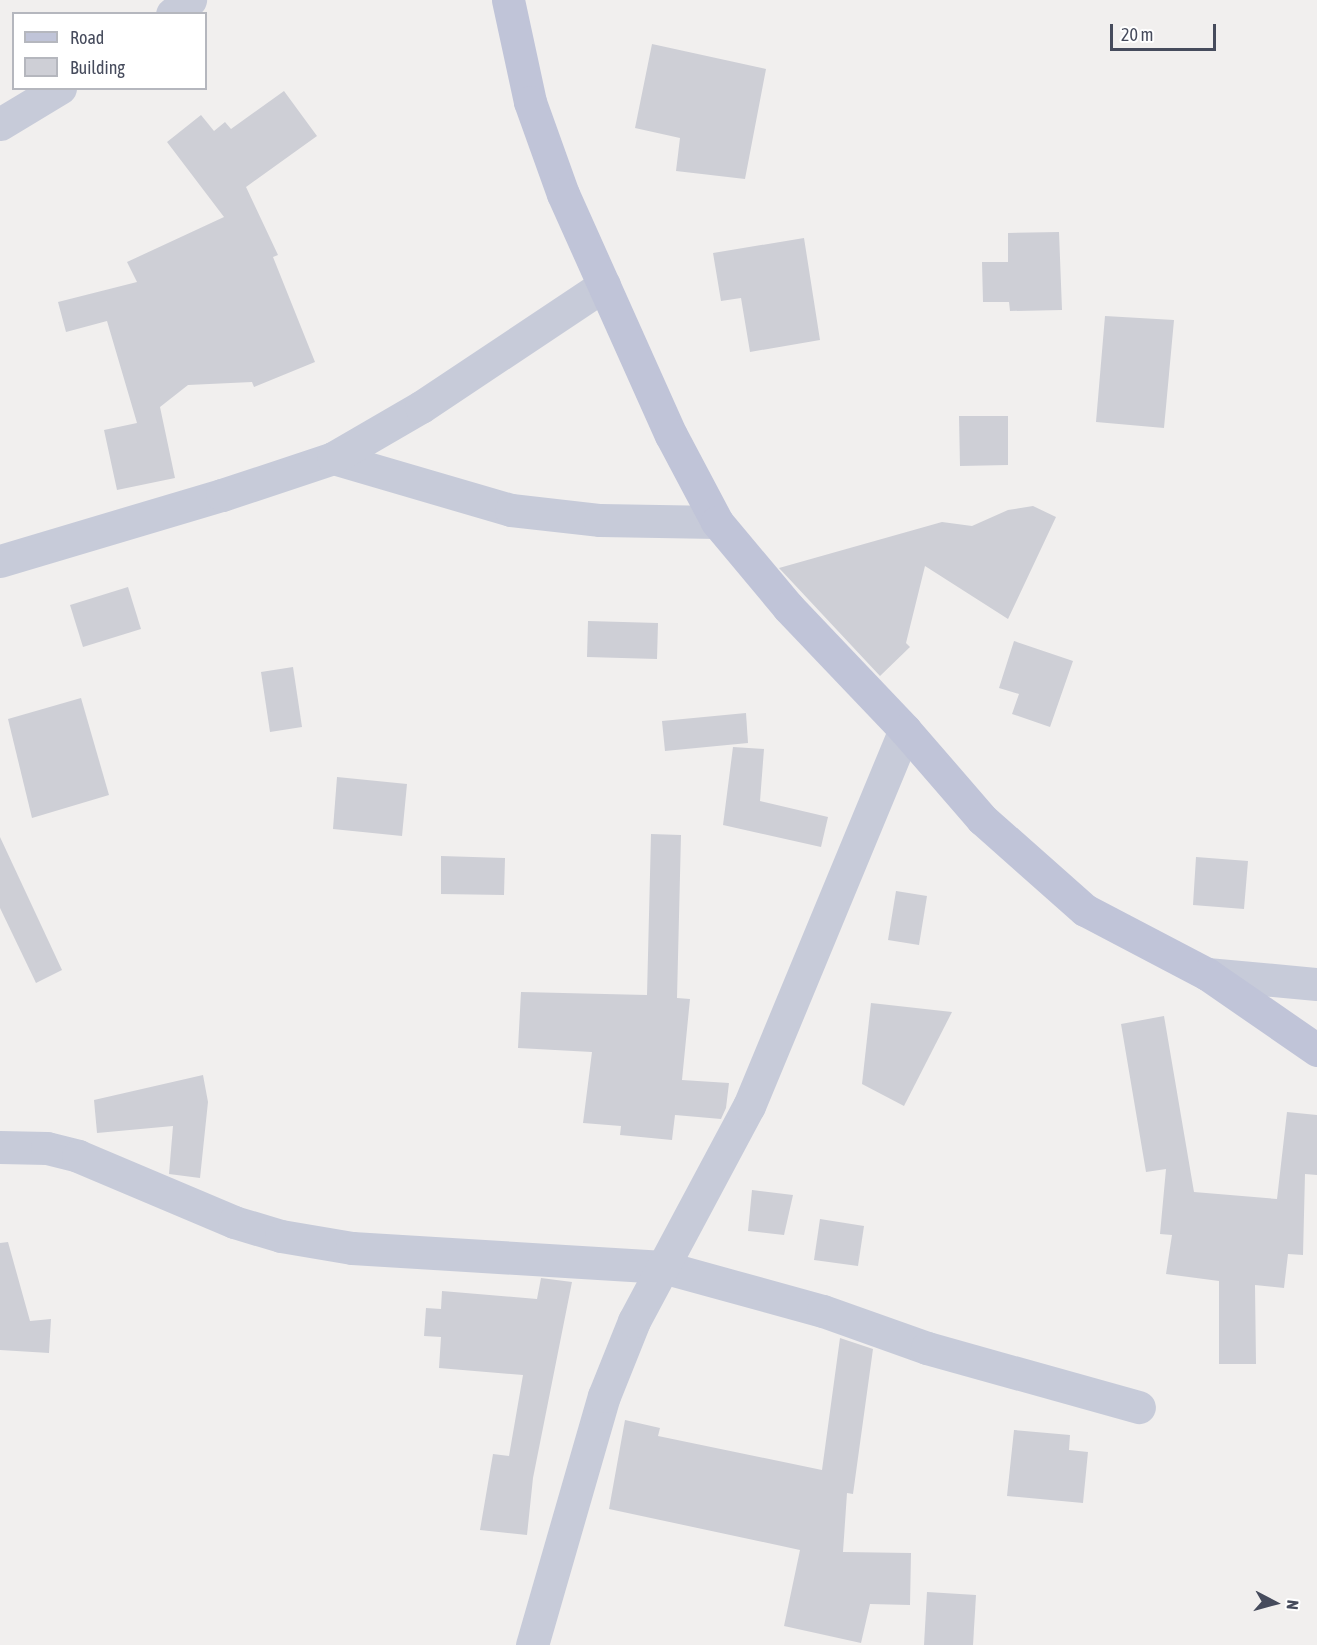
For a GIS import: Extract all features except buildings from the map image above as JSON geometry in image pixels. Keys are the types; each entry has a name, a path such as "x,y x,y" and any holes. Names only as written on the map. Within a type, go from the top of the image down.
{"street":[{"path":"175,12 190,0"},
{"path":"508,0 530,102 563,194 671,435 717,522 788,607 905,730 982,819 1084,910 1207,974 1317,1050"},
{"path":"0,124 57,90"},
{"path":"0,561 222,495 333,458 421,407 604,285"},
{"path":"333,458 511,510 600,520 717,522"},
{"path":"532,1645 604,1396 634,1321 749,1106 905,730"},
{"path":"1207,974 1317,984"},
{"path":"0,1147 47,1148 78,1156 234,1222 281,1236 352,1248 663,1267 823,1311 927,1348 1139,1407"}]}
